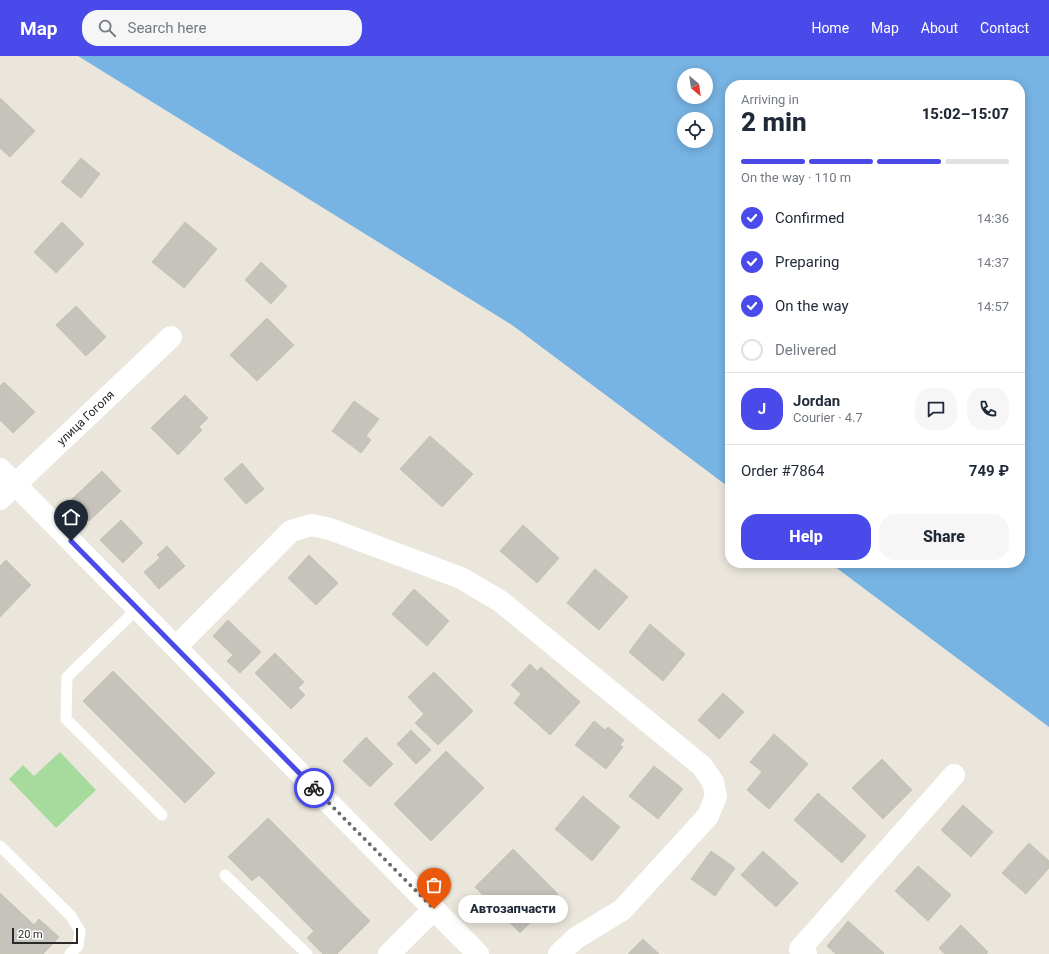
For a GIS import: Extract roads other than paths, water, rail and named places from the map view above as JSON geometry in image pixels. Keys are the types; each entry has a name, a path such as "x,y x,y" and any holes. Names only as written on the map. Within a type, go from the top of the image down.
{"street":[{"name":"улица Гоголя","path":"0,499 171,337"},
{"path":"0,469 478,954"},
{"path":"176,648 291,531 312,525 330,529 461,578 500,602 702,766 713,782 716,796 708,816 622,910 576,938 560,954"},
{"path":"806,954 800,949 954,775"},
{"path":"389,954 434,909"}],"lane":[{"path":"137,609 67,676 66,718 162,815"},
{"path":"0,846 71,916 80,931 78,946 70,954"},
{"path":"225,875 307,954"}],"water":[{"path":"78,56 1049,56 1049,727 837,568 1025,568 1025,80 725,80 725,484 512,325"}],"place":[{"name":"Автозапчасти","path":"434,909"}]}
